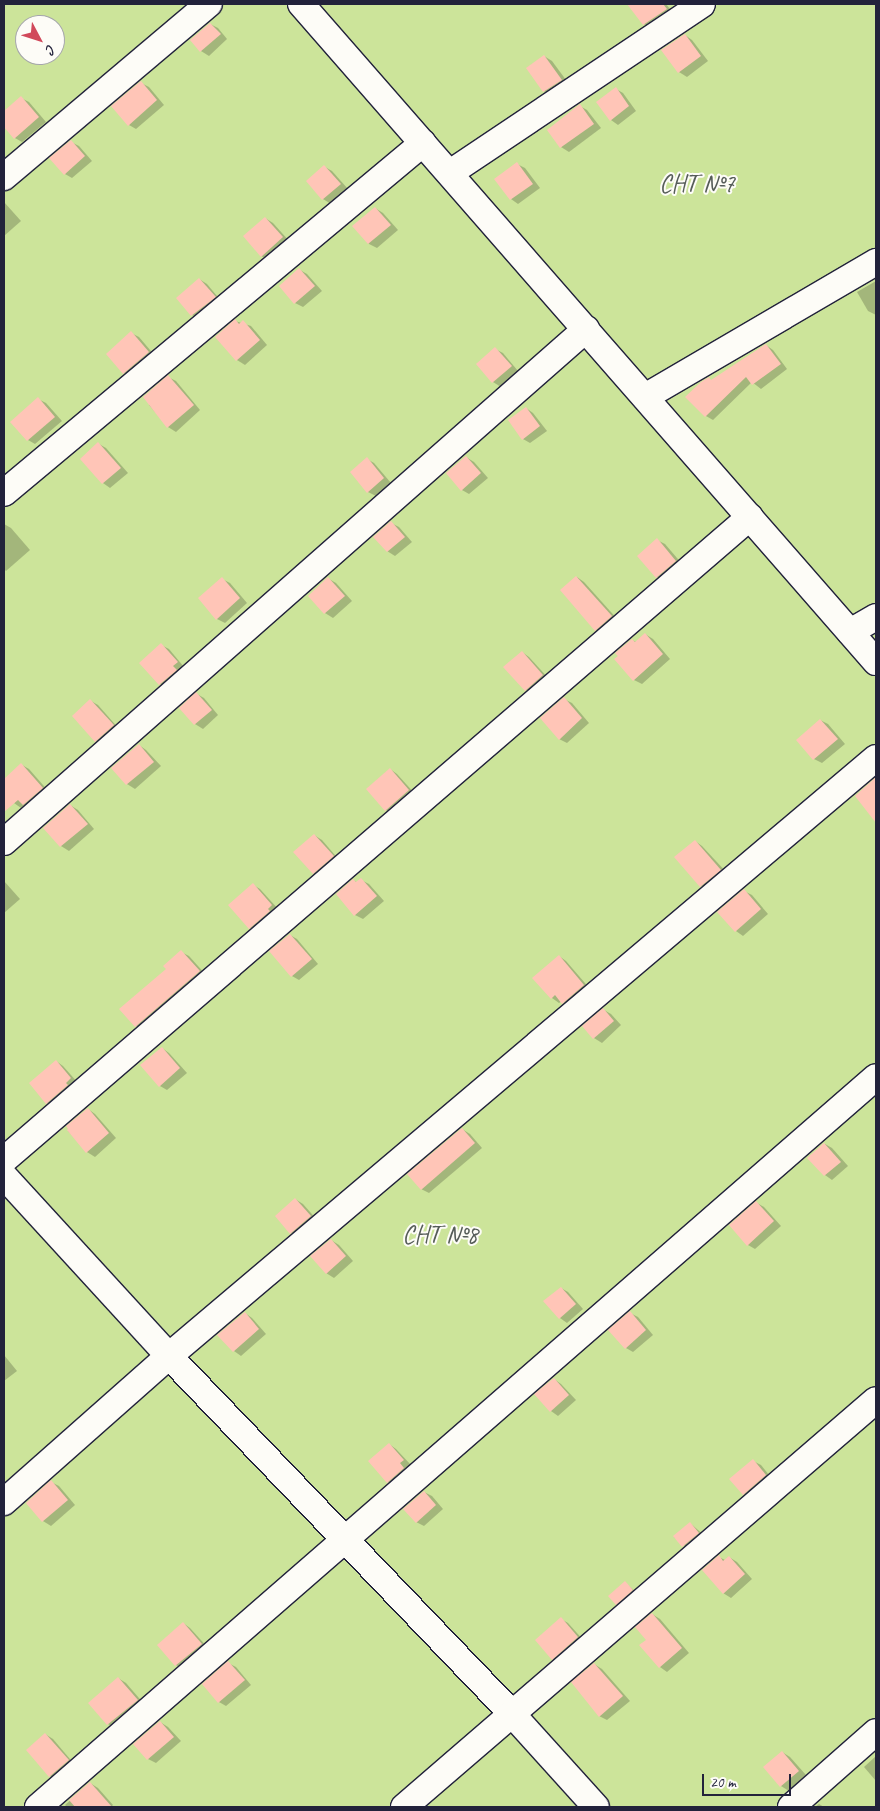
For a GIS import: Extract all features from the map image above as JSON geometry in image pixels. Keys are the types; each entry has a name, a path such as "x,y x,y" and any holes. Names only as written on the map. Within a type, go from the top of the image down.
{"street":[{"path":"4,177 209,4"},
{"path":"301,4 876,662"},
{"path":"450,173 702,4"},
{"path":"4,493 423,143"},
{"path":"645,397 876,262"},
{"path":"4,842 586,329"},
{"path":"4,1160 750,517"},
{"path":"850,632 876,617"},
{"path":"4,1502 169,1356 876,758"},
{"path":"38,1807 876,1077"},
{"path":"4,1176 169,1356 512,1714 596,1807"},
{"path":"404,1807 876,1400"},
{"path":"791,1807 876,1732"}],"green space":[{"name":"СНТ №8","path":"4,4 876,4 876,1807 4,1807"}],"building":[{"path":"627,4 663,4 667,9 643,25"},
{"path":"210,23 221,34 200,52 190,40"},
{"path":"685,34 701,56 678,73 661,50"},
{"path":"544,55 562,80 543,92 526,68"},
{"path":"141,81 157,100 128,126 111,106"},
{"path":"616,87 629,106 610,121 596,102"},
{"path":"21,96 39,117 14,139 4,127 4,111"},
{"path":"580,104 594,124 560,148 547,130"},
{"path":"71,140 85,156 64,175 49,158"},
{"path":"517,162 533,184 510,200 494,179"},
{"path":"324,165 341,184 322,200 306,181"},
{"path":"375,207 391,225 368,244 352,226"},
{"path":"265,217 283,237 261,257 243,236"},
{"path":"299,268 315,286 294,304 279,286"},
{"path":"199,278 216,297 191,316 176,298"},
{"path":"235,319 239,324 243,320 260,340 236,361 215,337"},
{"path":"131,331 149,352 123,374 106,354"},
{"path":"766,344 781,364 752,385 746,377 705,417 685,397 701,382 709,377 711,380"},
{"path":"495,347 512,366 492,383 476,364"},
{"path":"168,375 194,405 167,428 143,397"},
{"path":"38,397 55,417 27,441 10,422"},
{"path":"526,407 540,426 522,440 508,420"},
{"path":"98,442 121,468 102,484 80,459"},
{"path":"466,456 481,473 461,491 446,473"},
{"path":"367,457 384,478 367,493 350,472"},
{"path":"391,521 405,537 387,552 373,537"},
{"path":"657,538 676,561 656,578 637,556"},
{"path":"576,576 612,616 595,631 560,590"},
{"path":"222,577 240,598 216,620 198,598"},
{"path":"328,577 345,596 324,614 308,596"},
{"path":"645,633 663,654 633,681 614,659 618,656 615,653 632,639 635,642"},
{"path":"161,643 178,662 173,666 177,670 159,685 139,663"},
{"path":"522,651 543,675 525,691 503,667"},
{"path":"196,692 212,710 194,725 179,708"},
{"path":"564,697 582,718 559,740 540,718"},
{"path":"90,699 114,725 95,742 72,716"},
{"path":"820,719 838,739 813,760 796,740"},
{"path":"139,744 154,762 126,785 111,768"},
{"path":"21,763 43,788 23,805 18,800 4,812 4,779"},
{"path":"390,768 409,790 385,811 366,789"},
{"path":"876,777 876,823 855,796"},
{"path":"70,804 88,824 60,847 43,828"},
{"path":"314,834 334,856 313,874 293,852"},
{"path":"695,840 721,870 700,887 674,857"},
{"path":"361,878 377,896 354,916 336,894 353,879 356,882"},
{"path":"253,883 272,905 268,909 270,911 249,929 228,905"},
{"path":"744,889 761,909 735,932 717,912"},
{"path":"290,934 312,959 291,977 269,951"},
{"path":"181,950 200,971 135,1027 119,1009 166,969 163,966"},
{"path":"559,955 584,985 562,1004 555,995 551,999 532,978"},
{"path":"603,1008 614,1021 593,1039 582,1026"},
{"path":"162,1047 180,1068 159,1087 140,1065"},
{"path":"56,1060 71,1078 66,1083 68,1085 46,1104 29,1083"},
{"path":"88,1108 109,1133 86,1153 67,1130 66,1126"},
{"path":"462,1128 475,1143 421,1190 407,1174"},
{"path":"824,1143 841,1162 824,1176 807,1158"},
{"path":"295,1198 311,1216 290,1234 275,1216"},
{"path":"756,1201 774,1221 747,1246 729,1225"},
{"path":"331,1239 346,1256 326,1274 310,1256"},
{"path":"561,1287 576,1304 559,1319 543,1301"},
{"path":"630,1311 646,1330 625,1349 608,1330"},
{"path":"245,1312 259,1329 233,1352 217,1335"},
{"path":"554,1378 569,1395 550,1412 534,1394"},
{"path":"389,1443 404,1460 400,1463 404,1468 387,1483 368,1461"},
{"path":"753,1459 766,1475 743,1495 729,1479"},
{"path":"51,1480 68,1500 42,1522 26,1503"},
{"path":"424,1491 436,1505 416,1523 403,1509"},
{"path":"690,1522 699,1533 682,1547 673,1536"},
{"path":"719,1555 723,1561 729,1556 745,1574 723,1594 702,1570"},
{"path":"625,1581 633,1590 616,1605 608,1596"},
{"path":"652,1613 682,1648 659,1668 639,1645 646,1640 635,1627"},
{"path":"561,1617 578,1637 552,1660 535,1640"},
{"path":"183,1622 202,1644 175,1666 157,1645"},
{"path":"228,1661 245,1680 218,1703 202,1684"},
{"path":"594,1663 623,1696 599,1717 571,1682"},
{"path":"118,1677 138,1700 107,1725 88,1703"},
{"path":"160,1721 174,1737 147,1760 133,1744"},
{"path":"45,1733 69,1760 49,1777 26,1750"},
{"path":"782,1751 799,1771 780,1787 763,1767"},
{"path":"90,1782 112,1807 75,1807 69,1800"}],"park label":[{"name":"СНТ №7","path":"697,184"}]}
